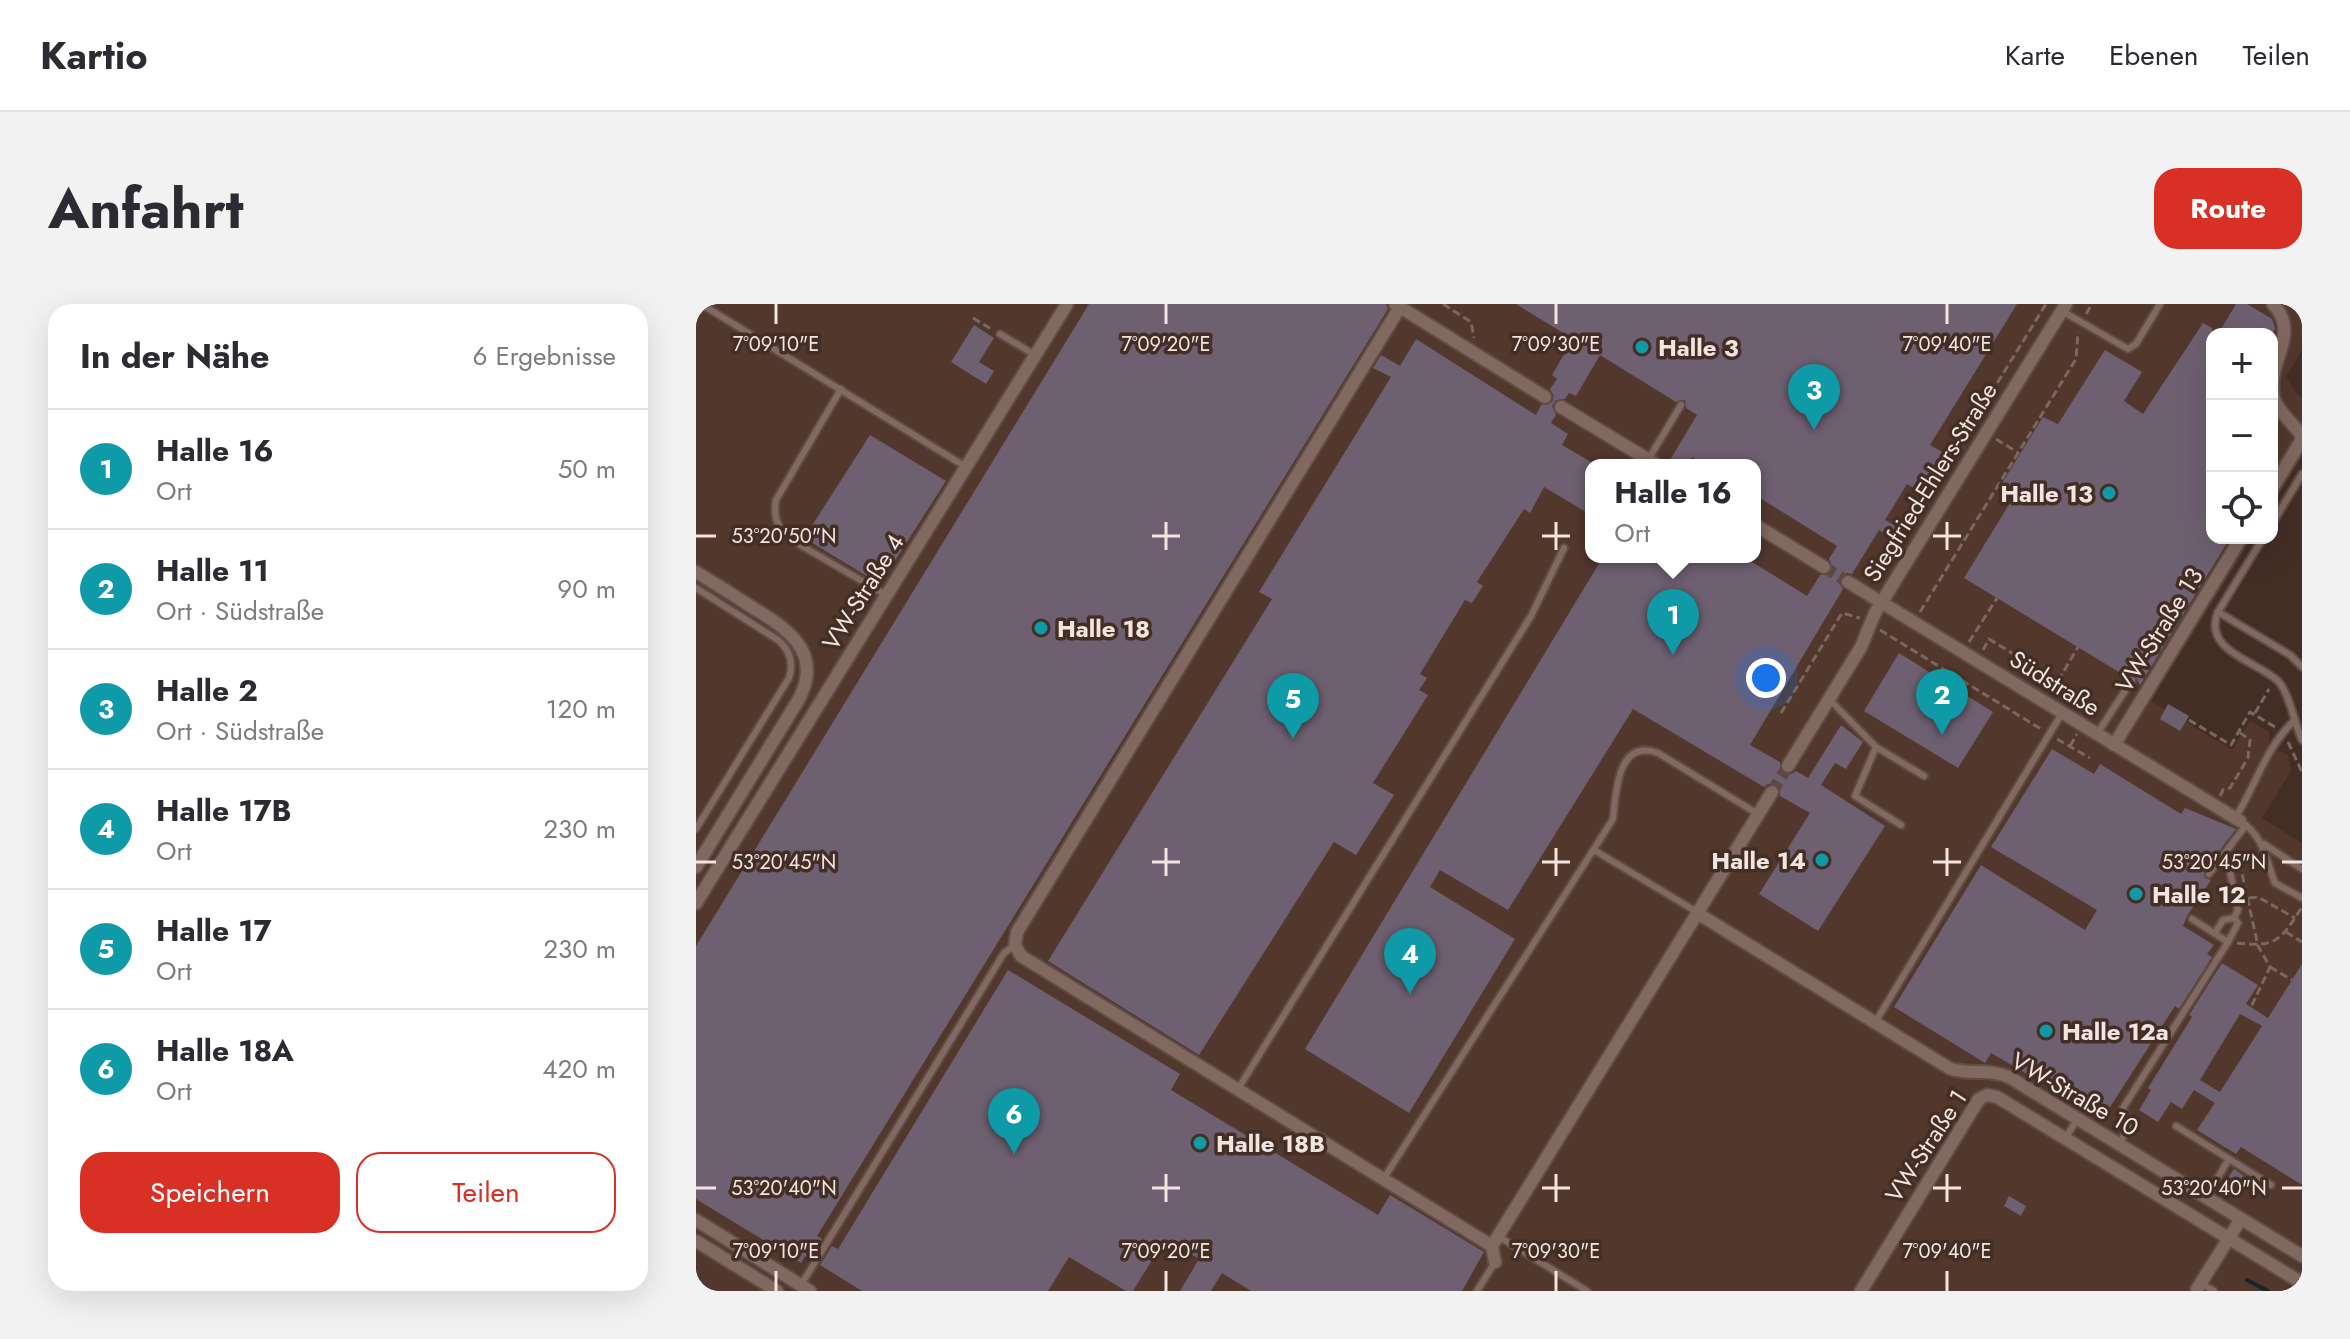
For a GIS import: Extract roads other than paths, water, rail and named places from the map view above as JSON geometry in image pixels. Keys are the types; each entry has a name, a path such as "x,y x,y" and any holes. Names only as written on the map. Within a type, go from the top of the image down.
{"street":[{"name":"VW-Straße 4","path":"696,903 1067,304"},
{"path":"2273,304 2288,315 2295,331 2292,348 2274,381 2274,398 2302,439 2278,479"},
{"path":"1495,1241 1384,1178 1021,956 1015,945 1017,932 1398,306 1545,397"},
{"name":"Siegfried-Ehlers-Straße","path":"1882,602 2064,308"},
{"path":"1561,407 1647,459"},
{"path":"1761,529 1824,567"},
{"name":"VW-Straße 13","path":"2114,745 2237,544"},
{"name":"VW-Straße 4","path":"696,572 776,622 800,645 806,677 793,709 696,867"},
{"name":"Südstraße","path":"1852,578 1882,602 2240,822"},
{"path":"1788,766 1861,647 1882,602"},
{"path":"1495,1262 1495,1241 1772,792"},
{"name":"VW-Straße 10","path":"1697,913 1949,1068 2001,1074 2302,1256"},
{"name":"VW-Straße 1","path":"1861,1291 1983,1096 1997,1097 2302,1283"},
{"path":"2198,1286 2241,1219"},
{"path":"696,1220 806,1288"},
{"path":"696,1241 777,1291"}],"lane":[{"path":"701,304 966,467"},
{"path":"2064,308 2081,323 2128,349 2136,344 2160,304"},
{"path":"1000,334 1035,355"},
{"path":"841,389 776,500 776,520 780,530 790,539 886,596"},
{"path":"1654,459 1681,405"},
{"path":"2278,514 2302,474"},
{"path":"2259,544 2218,612 2216,627 2221,644 2280,683 2302,740"},
{"path":"1238,1089 1531,616 1564,548"},
{"path":"696,588 778,640 789,652 791,664 789,678 696,829"},
{"path":"2218,612 2290,655 2302,667"},
{"path":"2097,734 2132,680"},
{"path":"1829,699 1876,747 1924,776"},
{"path":"1875,1023 2062,713"},
{"path":"2209,874 2235,841 2255,776 2282,733 2294,721"},
{"path":"1876,747 1855,796 1901,825"},
{"path":"1384,1178 1613,819 1619,771 1627,760 1637,751 1651,750 1758,814"},
{"path":"2240,822 2258,839 2302,869"},
{"path":"2258,839 2268,856 2275,883 2302,898"},
{"path":"1594,850 1697,913"},
{"path":"2226,853 2238,910 2234,918"},
{"path":"2215,933 2223,920 2234,918"},
{"path":"2119,1144 2130,1125 2123,1108 2228,942 2238,923 2234,918"},
{"path":"2192,919 2228,942"},
{"path":"806,1288 1004,953 1015,945"},
{"path":"2065,1138 2078,1119"},
{"path":"2176,1126 2271,1185"},
{"path":"2205,1197 2229,1159"},
{"path":"1495,1241 1587,1291"},
{"path":"1477,1291 1495,1262"},
{"path":"2198,1286 2214,1291"}],"waterway":[{"path":"2247,1280 2268,1291"}],"tunnel":[{"path":"1824,567 1848,582"},
{"path":"1772,792 1788,766"}],"place":[{"name":"Halle 3","path":"1642,347"},
{"name":"Halle 2","path":"1814,430"},
{"name":"Halle 13","path":"2109,493"},
{"name":"Halle 18","path":"1041,628"},
{"name":"Halle 16","path":"1673,655"},
{"name":"Halle 11","path":"1942,735"},
{"name":"Halle 17","path":"1293,739"},
{"name":"Halle 14","path":"1822,860"},
{"name":"Halle 12","path":"2136,894"},
{"name":"Halle 17B","path":"1410,994"},
{"name":"Halle 12a","path":"2046,1031"},
{"name":"Halle 18B","path":"1200,1143"},
{"name":"Halle 18A","path":"1014,1154"}]}
